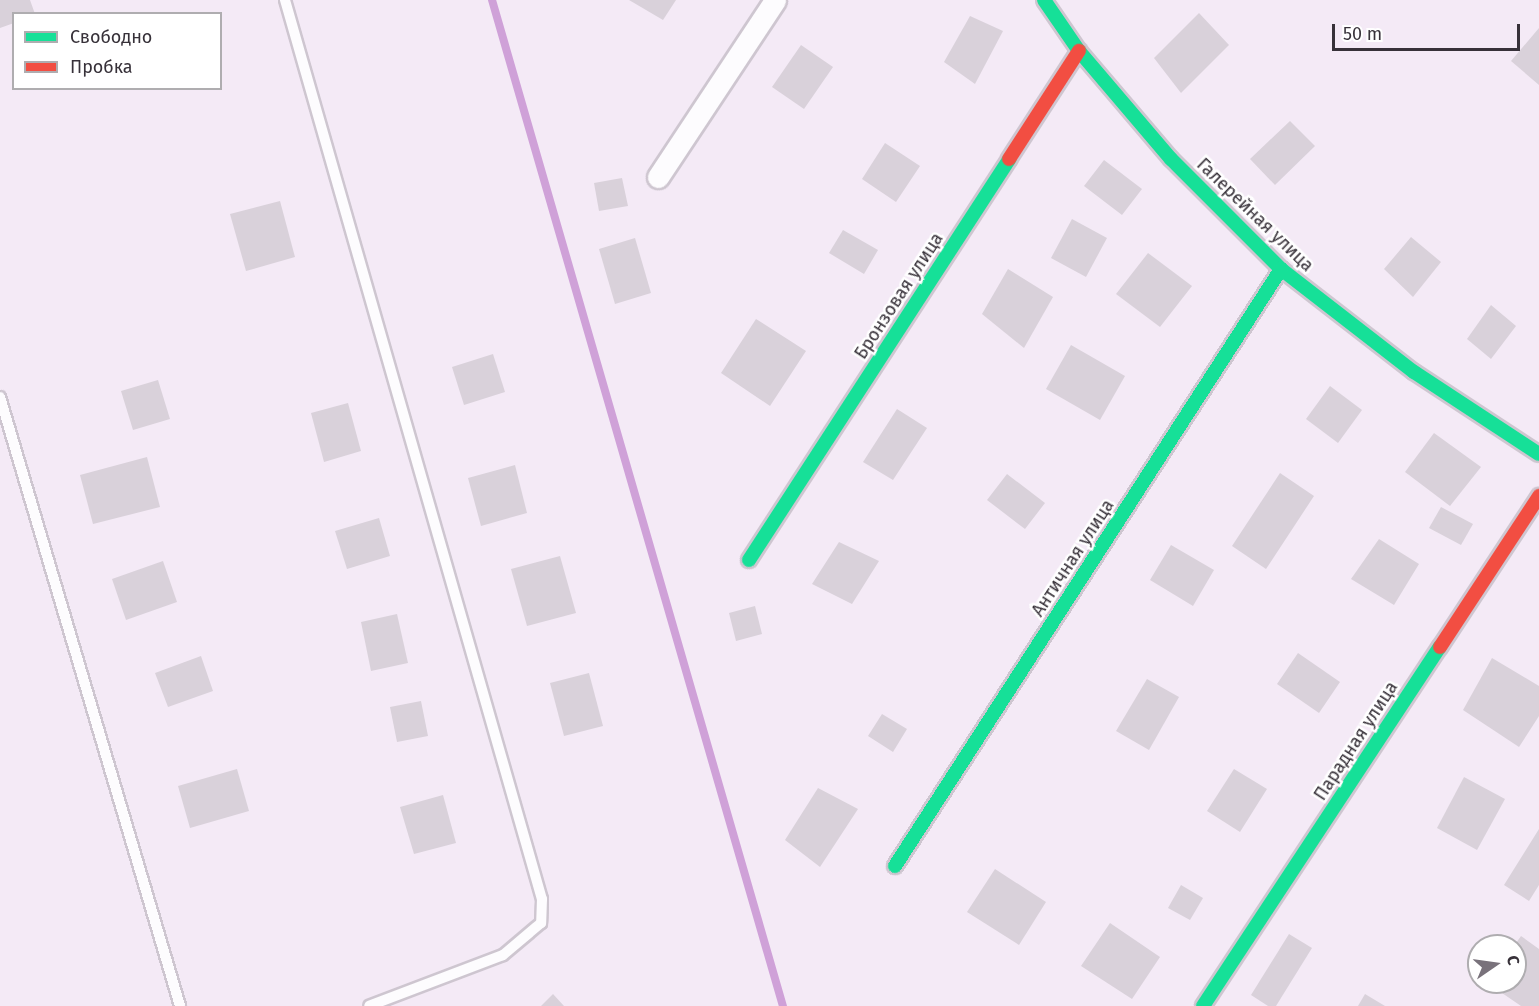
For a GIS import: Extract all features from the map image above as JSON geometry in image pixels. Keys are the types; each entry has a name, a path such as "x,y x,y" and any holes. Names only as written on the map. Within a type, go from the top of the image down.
{"street":[{"path":"658,177 775,0"},
{"name":"Галерейная улица","path":"1044,0 1079,51 1172,159 1281,269 1414,372 1539,454"},
{"name":"Бронзовая улица","path":"749,560 1079,51"},
{"name":"Античная улица","path":"895,866 1281,269"},
{"name":"Парадная улица","path":"1203,1006 1539,496"}],"lane":[{"path":"285,0 542,899 541,923 503,955 369,1006"},
{"path":"0,397 180,1006"}],"building":[{"path":"0,0 30,0 34,12 12,12 12,24 0,28"},
{"path":"629,0 676,0 663,20"},
{"path":"1199,13 1229,45 1181,93 1154,58"},
{"path":"970,16 1003,31 975,84 944,62"},
{"path":"1539,28 1539,85 1511,61"},
{"path":"801,45 833,67 804,109 772,87"},
{"path":"1290,121 1315,146 1275,185 1250,159"},
{"path":"885,143 920,166 896,202 862,179"},
{"path":"1104,160 1142,189 1122,215 1084,186"},
{"path":"622,178 628,206 599,211 594,183"},
{"path":"280,201 295,257 246,271 230,214"},
{"path":"1072,219 1107,238 1086,277 1051,258"},
{"path":"843,230 878,250 864,274 829,253"},
{"path":"1411,237 1441,262 1413,297 1384,269"},
{"path":"635,238 651,293 615,304 599,249"},
{"path":"1148,253 1192,286 1160,327 1116,294"},
{"path":"1008,269 1053,297 1024,348 982,314"},
{"path":"1491,305 1516,326 1491,359 1467,339"},
{"path":"756,319 806,351 770,406 721,373"},
{"path":"1071,345 1125,376 1100,420 1046,389"},
{"path":"493,354 505,392 464,405 452,367"},
{"path":"158,380 170,419 133,430 121,391"},
{"path":"1330,386 1362,410 1338,443 1306,419"},
{"path":"348,403 361,451 324,462 311,413"},
{"path":"897,409 927,428 893,480 863,462"},
{"path":"1434,433 1481,467 1450,506 1405,472"},
{"path":"147,457 160,507 93,524 80,475"},
{"path":"515,465 527,513 481,526 468,478"},
{"path":"1280,473 1314,496 1266,569 1232,546"},
{"path":"1007,474 1045,503 1025,529 987,500"},
{"path":"1441,507 1473,524 1461,545 1429,528"},
{"path":"379,518 390,556 347,569 335,531"},
{"path":"1379,539 1419,564 1394,605 1351,579"},
{"path":"839,542 879,561 852,604 812,584"},
{"path":"1171,545 1214,570 1193,606 1150,580"},
{"path":"560,556 576,613 527,626 511,569"},
{"path":"163,561 177,602 126,620 112,579"},
{"path":"755,606 762,634 736,641 729,613"},
{"path":"397,614 408,663 371,671 361,622"},
{"path":"1298,653 1340,682 1319,713 1277,684"},
{"path":"201,656 213,691 168,707 155,673"},
{"path":"1492,658 1539,686 1539,716 1519,747 1463,710"},
{"path":"589,673 603,726 564,736 550,683"},
{"path":"1147,679 1179,697 1149,750 1116,731"},
{"path":"421,701 428,736 397,742 390,707"},
{"path":"882,714 907,729 893,752 868,736"},
{"path":"237,769 249,811 190,828 178,786"},
{"path":"1234,769 1267,789 1240,832 1207,811"},
{"path":"1464,777 1505,799 1477,850 1437,828"},
{"path":"818,788 858,809 820,867 785,840"},
{"path":"443,795 456,843 414,854 400,807"},
{"path":"1539,829 1539,885 1529,901 1504,885"},
{"path":"995,869 1046,902 1019,945 967,912"},
{"path":"1181,885 1203,898 1190,920 1168,908"},
{"path":"1110,923 1160,957 1132,999 1081,966"},
{"path":"1289,934 1312,948 1276,1006 1268,1006 1251,995"},
{"path":"1527,940 1539,949 1539,1006 1521,1006 1504,994 1527,994"},
{"path":"553,994 564,1006 541,1006"},
{"path":"1365,994 1385,1006 1358,1006"}],"waterway":[{"path":"492,0 783,1006"}],"traffic: fast":[{"path":"1044,0 1079,51 1171,159 1281,269 1414,372 1539,454"},
{"path":"749,560 1009,159"},
{"path":"895,866 1281,269"},
{"path":"1203,1006 1440,647"}],"traffic: jam":[{"path":"1009,159 1079,51"},
{"path":"1440,647 1539,496"}]}
